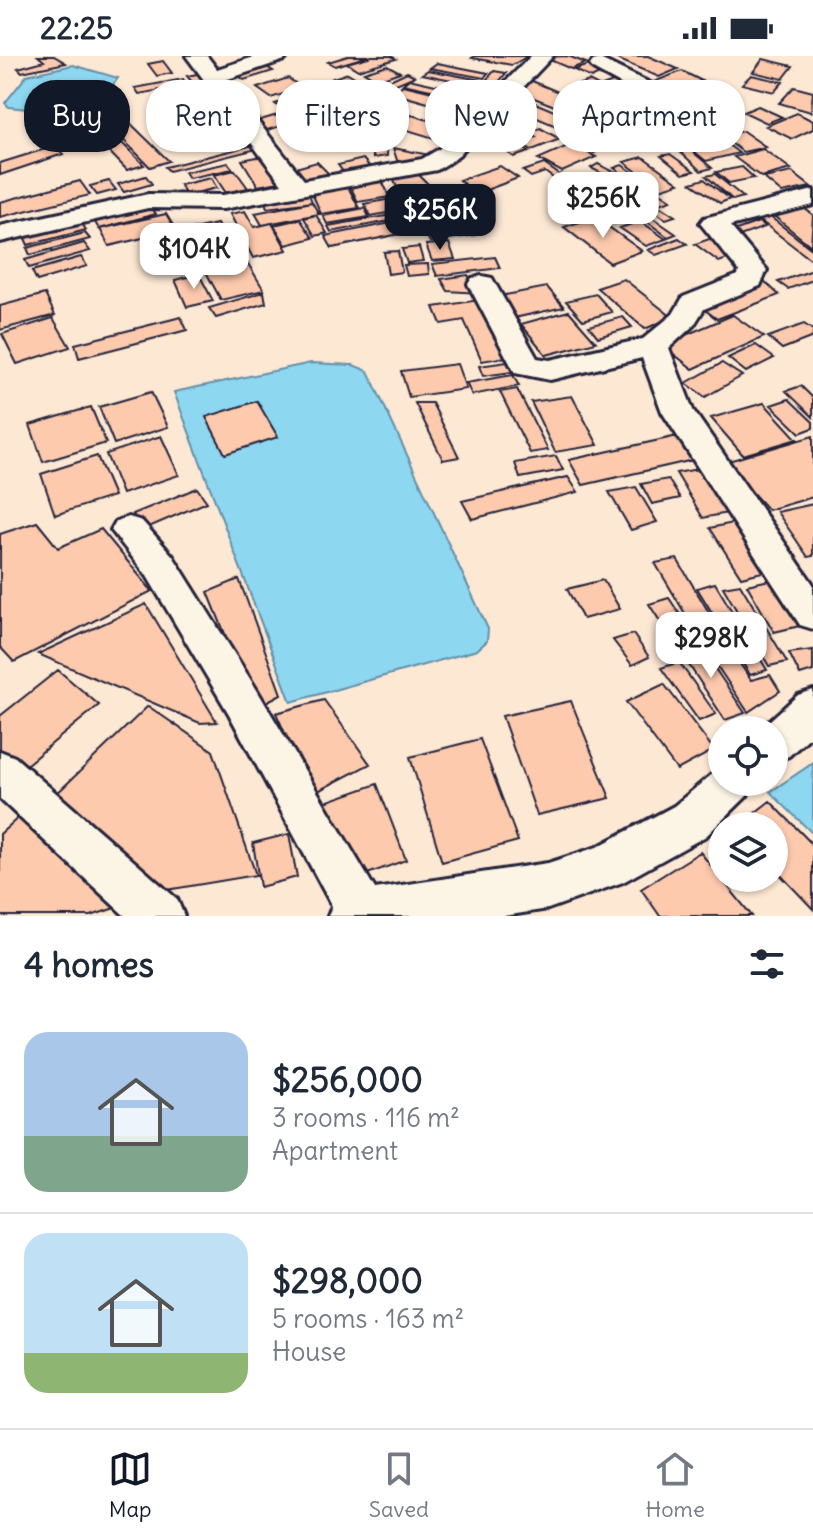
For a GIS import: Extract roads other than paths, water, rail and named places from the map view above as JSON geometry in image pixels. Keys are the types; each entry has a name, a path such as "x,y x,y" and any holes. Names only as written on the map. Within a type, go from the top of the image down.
{"street":[{"path":"196,56 297,187"},
{"path":"212,77 278,56"},
{"path":"0,234 148,201 223,202 429,165 447,154 543,56"},
{"path":"574,56 629,80"},
{"path":"600,65 622,56"},
{"path":"482,284 526,366 550,370 653,346 684,319 693,303 750,280 753,270 713,223 813,197"},
{"path":"653,346 678,412 813,614"},
{"path":"129,530 160,566 243,702 358,915 548,886 607,866 690,821 717,796"},
{"path":"788,730 813,708"},
{"path":"0,771 160,916"}],"water":[{"path":"73,65 118,78 24,80 24,109 9,107 5,103 27,75"},
{"path":"311,363 353,365 368,371 488,629 487,641 477,650 291,702 174,392"},
{"path":"813,763 813,834 774,796 788,796 788,780"}]}
